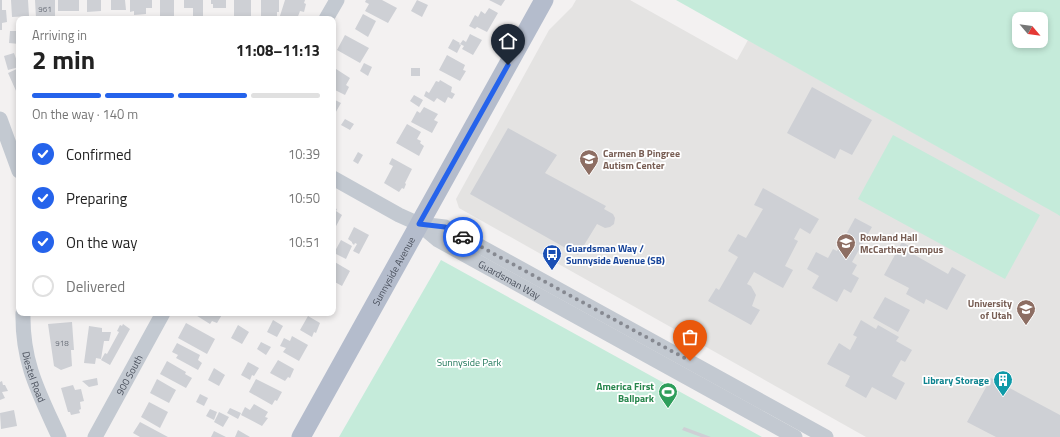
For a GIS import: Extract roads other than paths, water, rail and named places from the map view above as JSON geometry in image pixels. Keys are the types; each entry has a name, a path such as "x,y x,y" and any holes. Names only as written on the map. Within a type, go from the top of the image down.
{"main road":[{"name":"Sunnyside Avenue","path":"301,437 544,0"}],"street":[{"path":"328,16 337,0"},
{"path":"8,127 16,158"},
{"path":"336,180 399,215 419,224"},
{"name":"Guardsman Way","path":"419,224 438,240 795,437"},
{"name":"Guardsman Way","path":"419,224 445,227 826,437"},
{"name":"Diestel Road","path":"23,316 25,347 31,374 59,437"},
{"name":"900 South","path":"95,437 161,316"}],"place":[{"name":"Carmen B Pingree Autism Center","path":"589,176"},
{"name":"Rowland Hall McCarthey Campus","path":"846,260"},
{"name":"Guardsman Way / Sunnyside Avenue (SB)","path":"552,271"},
{"name":"University of Utah","path":"1026,326"},
{"name":"Library Storage","path":"1003,397"},
{"name":"America First Ballpark","path":"668,409"}],"park label":[{"name":"Sunnyside Park","path":"469,362"}]}
